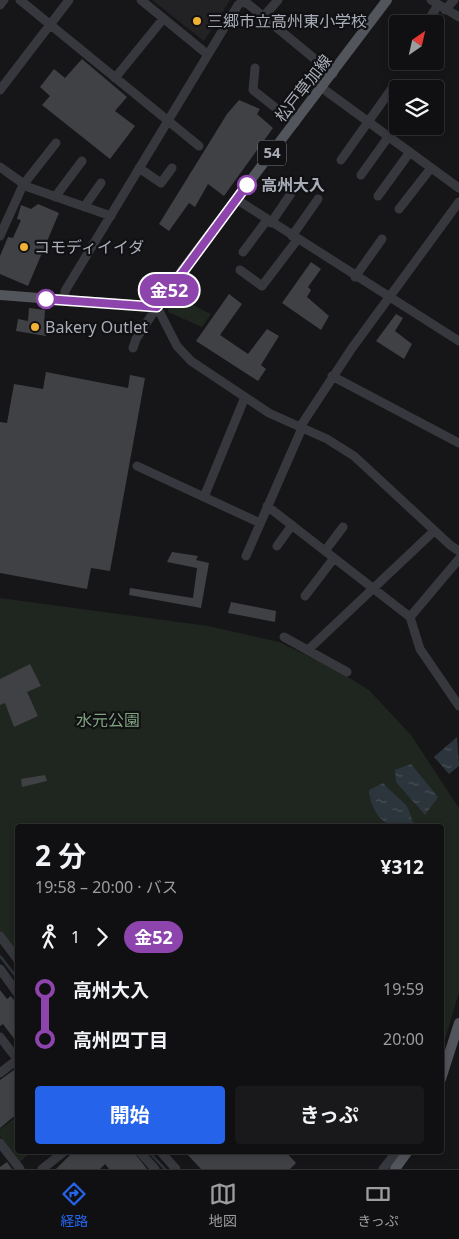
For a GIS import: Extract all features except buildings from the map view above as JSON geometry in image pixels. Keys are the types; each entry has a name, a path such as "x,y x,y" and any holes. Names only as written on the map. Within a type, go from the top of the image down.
{"main road":[{"name":"松戸草加線","path":"157,307 387,0"},
{"path":"0,295 157,307"},
{"path":"444,1070 459,1023"},
{"path":"395,1169 406,1154"}],"street":[{"path":"0,5 4,0"},
{"path":"20,0 199,146"},
{"path":"0,90 70,0"},
{"path":"140,0 207,54"},
{"path":"264,16 278,0"},
{"path":"438,5 454,0"},
{"path":"65,300 65,291 238,5 242,2 248,4 333,74"},
{"path":"438,5 459,17"},
{"path":"115,78 163,19"},
{"path":"254,68 253,90 295,123"},
{"path":"322,88 459,188"},
{"path":"341,160 389,93"},
{"path":"361,175 389,137"},
{"path":"0,236 23,185 56,143"},
{"path":"378,196 410,152"},
{"path":"55,197 82,161"},
{"path":"0,167 23,185 110,216"},
{"path":"139,168 161,183 172,168"},
{"path":"399,209 431,168"},
{"path":"84,207 101,183"},
{"path":"243,252 294,189"},
{"path":"240,270 262,286 318,199"},
{"path":"236,200 388,298 459,341"},
{"path":"246,556 301,428 332,376 459,202"},
{"path":"355,277 382,239"},
{"path":"133,348 136,339 157,307"},
{"path":"157,307 170,335 183,354 269,413 334,442 354,456 459,551"},
{"path":"332,376 459,443"},
{"path":"204,497 245,397"},
{"path":"136,466 260,523"},
{"path":"267,506 410,617 420,649 459,706"},
{"path":"277,546 292,525"},
{"path":"325,551 343,527"},
{"path":"309,649 434,530"},
{"path":"305,596 334,558"},
{"path":"410,617 459,559"},
{"path":"284,636 347,672"},
{"path":"0,936 15,956"},
{"path":"0,969 15,990"},
{"path":"0,1037 15,1057"},
{"path":"0,1073 15,1062"},
{"path":"0,1143 20,1169"},
{"path":"42,1169 61,1154"},
{"path":"142,1154 155,1169"},
{"path":"163,1154 176,1169"},
{"path":"383,1169 395,1154"}],"shaded area":[{"name":"三郷市立高州東小学校","path":"152,0 230,0 204,41"}],"green space":[{"path":"170,294 211,314 202,327 168,312"},
{"name":"水元公園","path":"0,598 208,626 279,642 333,668 369,690 411,735 459,808 459,992 444,1043 444,824 15,824 15,951 0,931"},
{"path":"15,1118 15,1154 29,1154 20,1162 0,1136 0,1129"}],"water":[{"path":"457,737 459,766 449,774 434,757"},
{"path":"411,764 438,797 425,815 396,782 395,770"},
{"path":"383,783 406,805 415,824 389,824 382,820 375,811 369,790"}],"waterway":[{"path":"0,956 15,975"},
{"path":"151,1154 165,1169"}],"bus line":[{"name":"金52","path":"46,299 157,307 182,270 247,185"}],"place":[{"name":"三郷市立高州東小学校","path":"197,21"},
{"name":"高州大入","path":"247,185"},
{"name":"コモディイイダ","path":"24,247"},
{"name":"Bakery Outlet","path":"35,327"}]}
